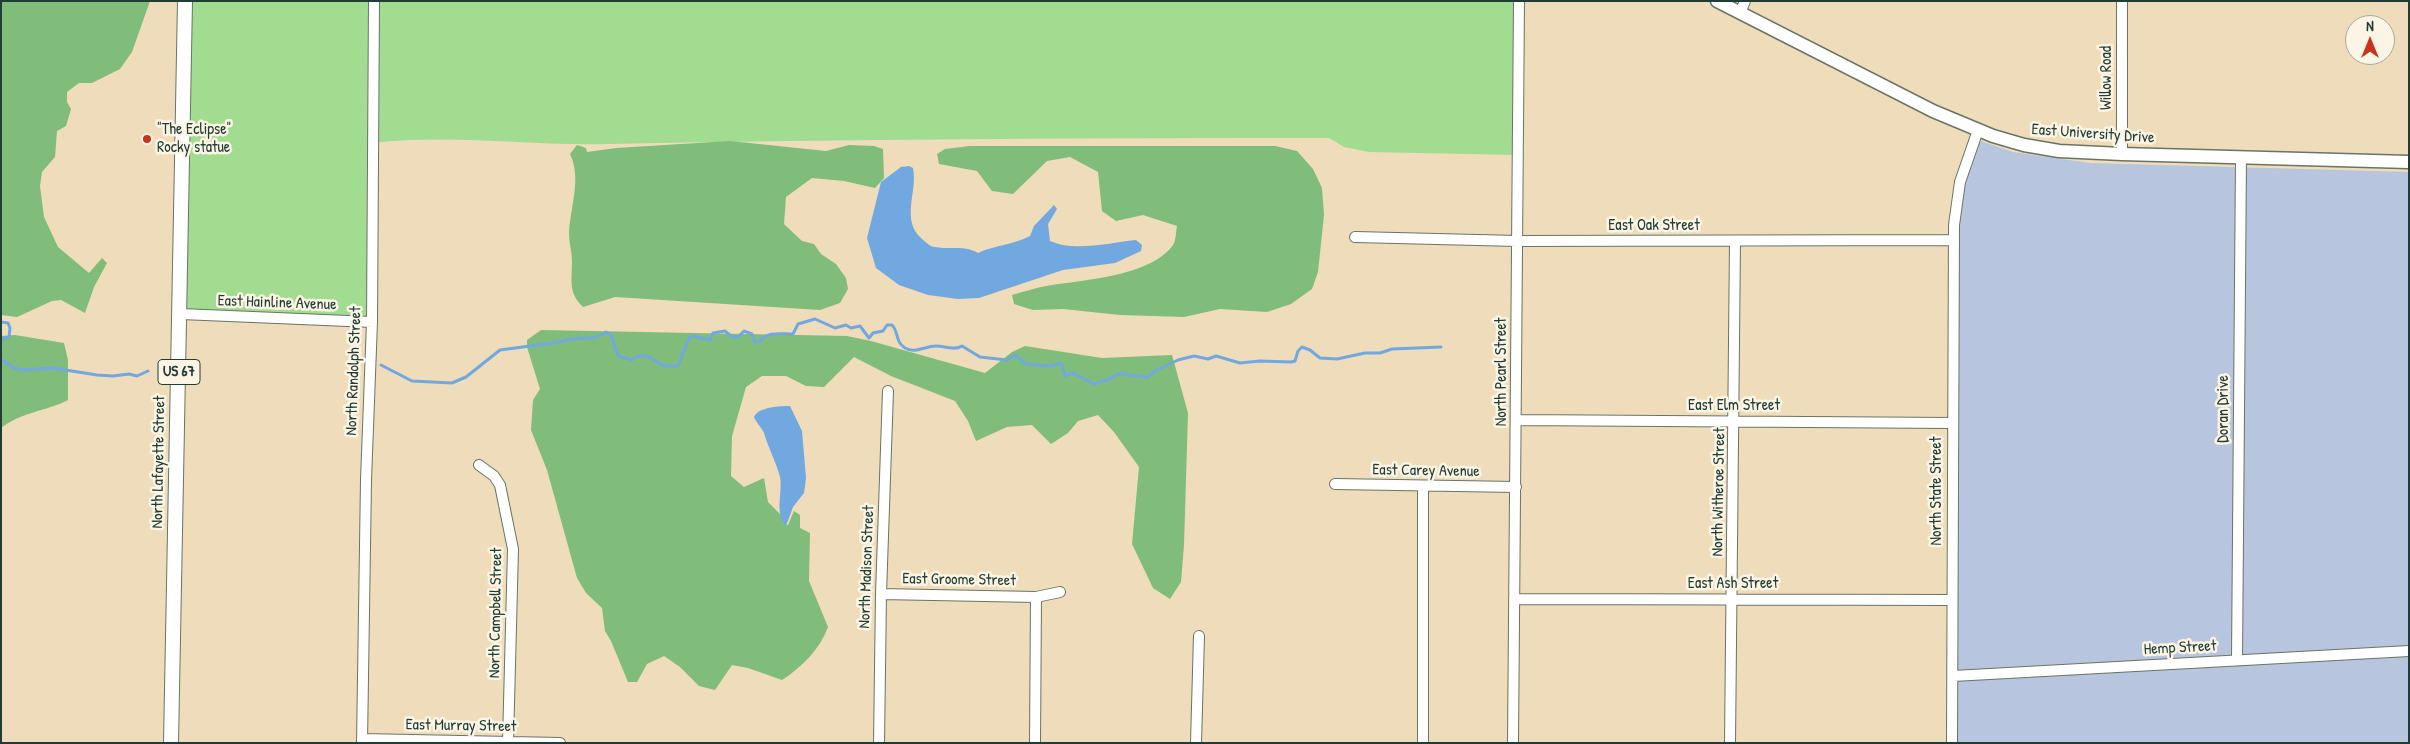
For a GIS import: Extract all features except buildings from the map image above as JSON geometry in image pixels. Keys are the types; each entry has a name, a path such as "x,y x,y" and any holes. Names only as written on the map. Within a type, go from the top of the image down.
{"highway":[{"name":"North Lafayette Street","path":"171,743 185,1"}],"main road":[{"name":"East University Drive","path":"1717,1 1742,7 1933,111 2009,141 2040,148 2122,154 2409,162"}],"street":[{"name":"North Randolph Street","path":"362,741 366,473 372,322 374,1"},
{"name":"North Pearl Street","path":"1513,743 1518,241 1516,155 1519,1"},
{"name":"Willow Road","path":"2122,1 2122,154"},
{"name":"North State Street","path":"1952,743 1952,423 1955,211 1960,182 1978,130"},
{"name":"Doran Drive","path":"2237,660 2241,158"},
{"name":"East Oak Street","path":"1355,237 1518,241 1954,240"},
{"name":"North Witheroe Street","path":"1730,743 1735,421 1735,241"},
{"name":"East Hainline Avenue","path":"180,314 372,322"},
{"name":"North Madison Street","path":"879,743 880,594 888,391"},
{"name":"East Elm Street","path":"1516,420 1952,423"},
{"name":"North Campbell Street","path":"479,465 494,476 500,484 513,549 508,742"},
{"name":"East Carey Avenue","path":"1335,484 1516,487"},
{"path":"1422,743 1423,486"},
{"name":"East Groome Street","path":"880,594 1036,597 1060,592"},
{"path":"1035,743 1036,597"},
{"name":"East Ash Street","path":"1514,598 1952,600"},
{"path":"1196,743 1199,636"},
{"name":"Hemp Street","path":"1953,676 2409,650"},
{"name":"East Murray Street","path":"362,741 560,743"}],"shaded area":[{"path":"1975,139 2013,152 2090,163 2409,172 2409,743 1952,743 1954,225"}],"green space":[{"path":"1,1 150,1 132,52 120,69 92,83 79,83 67,92 67,102 71,109 66,126 57,131 55,157 42,172 40,186 44,217 58,247 89,273 102,258 107,263 94,287 85,313 61,300 52,301 17,317 1,315"},
{"path":"185,1 1519,1 1516,155 1369,152 1344,147 1329,138 968,139 578,144 432,140 373,143 372,322 181,314"},
{"path":"730,141 826,151 849,145 874,146 883,149 884,178 875,188 844,181 812,178 786,197 784,224 802,241 814,244 821,254 836,264 846,278 848,289 840,303 820,310 615,297 583,307 578,302 572,286 572,258 569,234 575,183 575,173 570,154 577,145 586,148 587,152 616,148"},
{"path":"970,146 1275,146 1297,151 1313,169 1322,188 1324,215 1318,272 1312,289 1291,304 1267,312 1220,309 1184,317 1120,315 1063,309 1033,310 1014,304 1012,295 1046,286 1114,275 1148,264 1162,256 1173,245 1177,226 1143,215 1116,221 1102,211 1098,172 1070,157 1047,161 1013,194 992,191 977,171 939,164 937,154 945,149"},
{"path":"541,330 847,336 985,373 1012,352 1025,346 1102,358 1172,355 1188,413 1181,582 1170,599 1153,588 1132,544 1139,467 1114,432 1098,415 1078,421 1068,433 1051,444 1032,425 1007,427 976,441 968,421 955,401 891,376 854,357 824,387 806,386 786,376 762,376 746,387 732,436 731,476 744,487 764,478 768,502 781,515 784,524 788,525 794,511 800,515 800,528 810,533 809,581 828,627 820,643 803,663 782,680 748,668 732,665 715,690 699,686 680,667 664,656 647,664 637,682 628,682 605,631 602,608 586,593 577,578 547,470 531,430 533,400 540,389 527,347 527,340"},
{"path":"15,335 64,343 68,360 68,400 17,418 1,428 1,336"}],"water":[{"path":"909,166 913,168 914,177 911,205 912,223 922,239 931,246 962,248 978,253 1017,241 1030,236 1034,226 1054,205 1057,209 1048,224 1050,241 1070,246 1081,246 1136,240 1142,245 1141,251 1115,263 1063,270 979,298 958,299 928,295 899,285 876,268 867,238 881,182 901,167"},
{"path":"790,406 802,431 806,478 804,493 793,507 786,526 780,515 780,477 764,433 754,417 765,409"}],"waterway":[{"path":"381,365 412,381 452,383 466,377 500,350 572,339 594,338 606,332 611,335 618,356 632,360 639,356 647,356 664,366 678,366 689,338 693,336 710,340 713,333 725,331 732,337 738,337 744,331 752,334 755,342 759,342 762,338 770,335 793,334 798,324 815,319 835,328 846,325 851,328 860,326 869,338 873,333 883,331 887,325 892,325 902,346 909,350 932,346 953,348 962,346 980,357 1007,360 1015,355 1026,364 1052,366 1059,363 1062,365 1065,376 1073,373 1094,384 1110,379 1118,374 1148,377 1155,371 1178,360 1194,356 1208,359 1216,356 1240,363 1260,361 1291,362 1295,361 1298,351 1302,347 1310,350 1320,358 1337,359 1365,353 1380,353 1392,349 1441,347"},
{"path":"1,322 8,323 10,328 9,337 1,340"},
{"path":"1,359 14,368 23,370 53,368 113,376 129,374 137,376 148,371"}],"place":[{"name":"\"The Eclipse\" Rocky statue","path":"147,139"}]}
